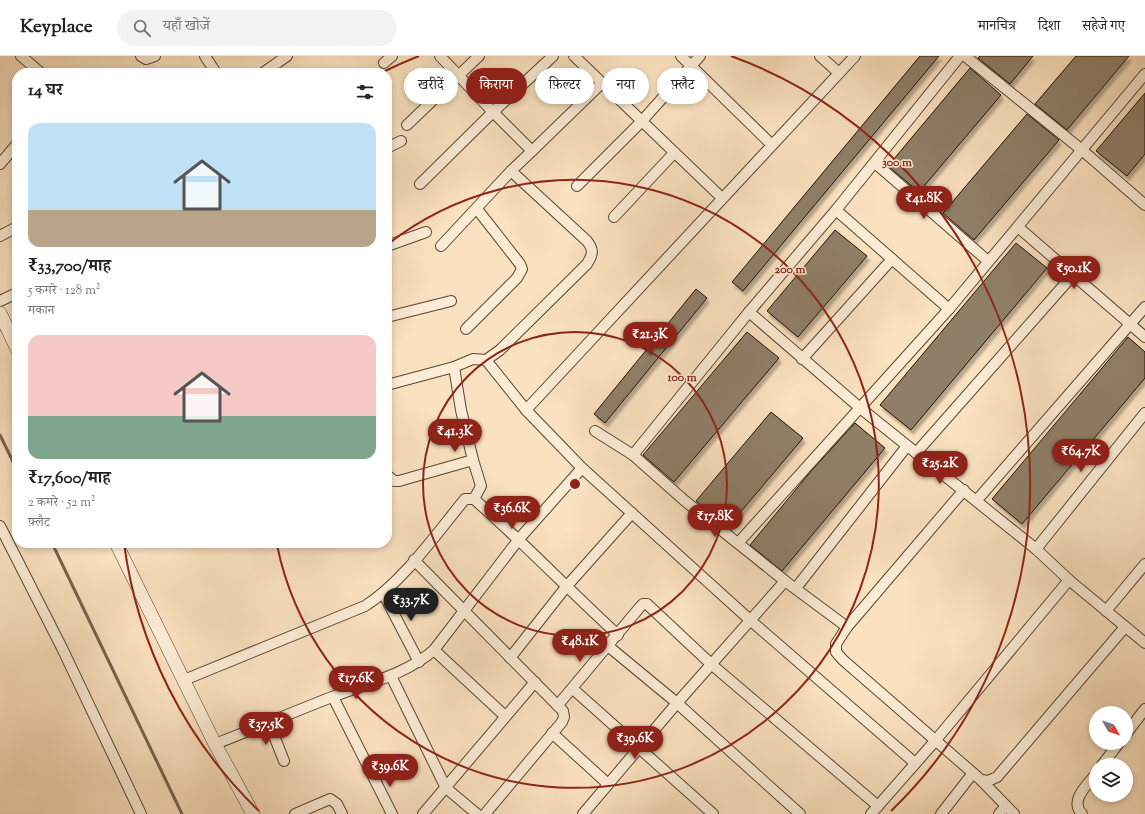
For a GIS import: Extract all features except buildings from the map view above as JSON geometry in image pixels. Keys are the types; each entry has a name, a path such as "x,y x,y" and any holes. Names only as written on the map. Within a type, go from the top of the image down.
{"street":[{"path":"21,56 35,68"},
{"path":"141,56 146,59 155,56"},
{"path":"205,56 213,68"},
{"path":"270,68 287,56"},
{"path":"384,63 392,56"},
{"path":"440,56 493,112 532,150"},
{"path":"407,125 479,56"},
{"path":"420,184 493,112 553,56"},
{"path":"574,56 601,84 722,198"},
{"path":"681,56 772,144"},
{"path":"577,186 641,122 700,56"},
{"path":"820,56 839,73"},
{"path":"526,410 855,56"},
{"path":"632,454 748,312 875,163 960,56"},
{"path":"965,56 1082,150 1145,205"},
{"path":"739,542 859,407 949,309 1145,74"},
{"path":"441,246 511,171 601,84"},
{"path":"392,146 401,141"},
{"path":"0,164 12,150"},
{"path":"614,217 674,153"},
{"path":"875,163 988,261"},
{"path":"392,384 454,367 473,359 486,360 500,350 582,269 592,255 593,249 587,241 511,171"},
{"path":"466,329 517,278 522,269 520,264 477,209"},
{"path":"836,210 949,309"},
{"path":"1018,227 1145,336"},
{"path":"0,236 12,230"},
{"path":"392,244 426,232"},
{"path":"802,359 892,259"},
{"path":"916,453 1073,275"},
{"path":"0,301 12,295"},
{"path":"392,316 451,301"},
{"path":"977,500 1131,325 1145,307"},
{"path":"748,312 859,407 977,500 1036,549 1069,580 1145,643"},
{"path":"0,313 12,337"},
{"path":"486,360 526,410 582,468 750,620 915,763"},
{"path":"454,367 461,410 481,486 474,499"},
{"path":"1036,549 1145,413"},
{"path":"595,431 632,454 685,501 739,542 785,581 847,627"},
{"path":"796,588 907,446"},
{"path":"392,479 399,481 473,460"},
{"path":"215,744 333,697 391,676 419,662 434,650 465,612 519,539 582,468"},
{"path":"964,490 847,627 836,644 836,652 935,741 977,776 1014,814"},
{"path":"184,680 365,606 383,593 414,560 465,499 474,499 519,539 566,587 618,634"},
{"path":"510,658 566,587 632,513"},
{"path":"0,526 62,648 142,814"},
{"path":"118,548 215,744 253,814"},
{"path":"414,560 558,705 564,717 562,722 485,814"},
{"path":"1106,611 1145,564"},
{"path":"871,814 935,741 1069,580"},
{"path":"583,814 639,750 677,703 785,581"},
{"path":"383,593 419,662"},
{"path":"558,705 573,689 640,607 647,604 711,664 878,806"},
{"path":"977,776 988,781 998,777 1125,627"},
{"path":"608,646 677,703 800,814"},
{"path":"434,650 505,716"},
{"path":"391,676 446,788 477,814"},
{"path":"423,814 534,682"},
{"path":"573,689 639,750 713,814"},
{"path":"333,697 392,814"},
{"path":"1133,725 1145,709"},
{"path":"269,723 284,761"},
{"path":"552,733 608,784"},
{"path":"1107,758 1114,750"},
{"path":"941,814 977,776"},
{"path":"1082,814 1076,804 1077,799 1089,783"},
{"path":"295,814 330,799 337,804 342,814"},
{"path":"999,814 1006,806"}],"waterway":[{"path":"0,435 12,460"},
{"path":"54,548 182,814"}]}
